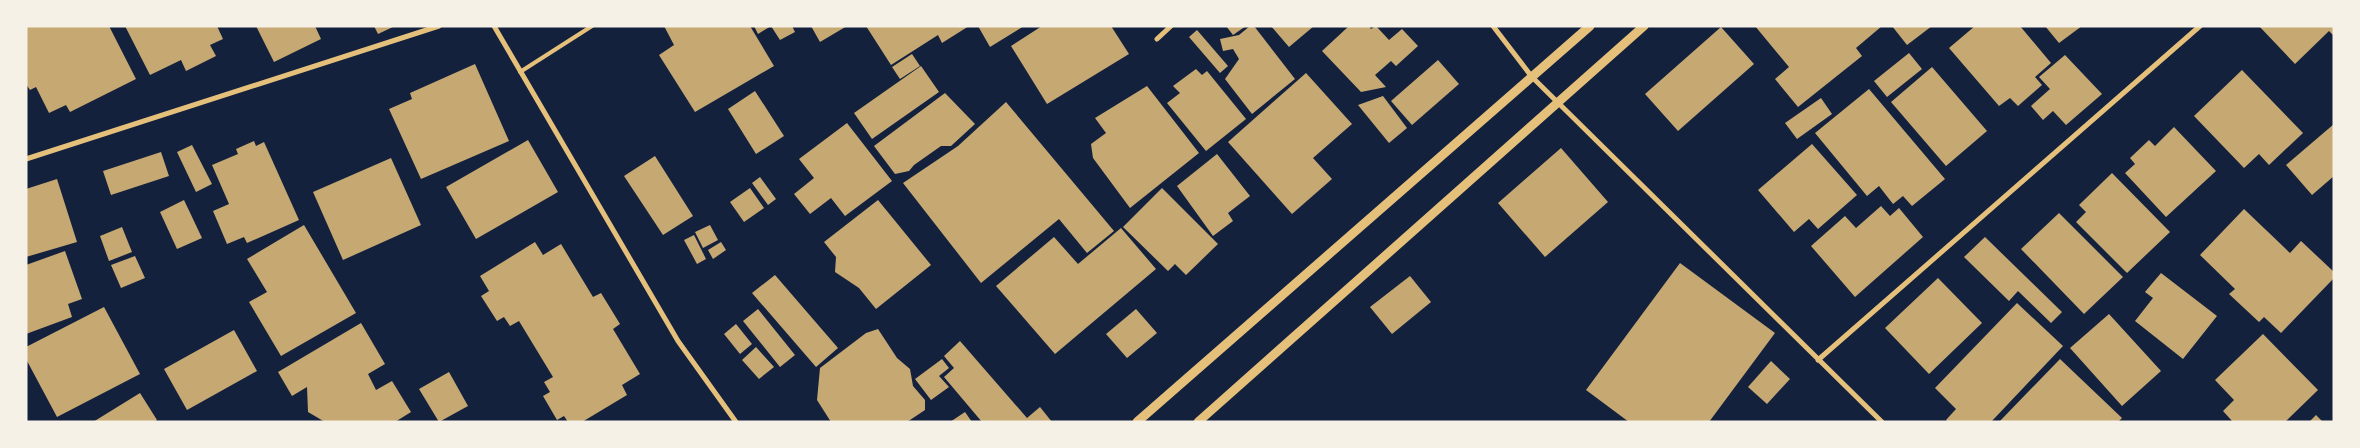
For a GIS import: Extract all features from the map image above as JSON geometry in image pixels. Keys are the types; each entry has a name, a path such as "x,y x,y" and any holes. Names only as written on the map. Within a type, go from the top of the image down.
{"street":[{"path":"26,159 439,26"},
{"path":"494,26 678,341 736,422"},
{"path":"1157,38 1171,26"},
{"path":"1493,26 1532,77 1556,102 1882,422"},
{"path":"1137,422 1590,26"},
{"path":"1198,422 1556,102 1644,26"},
{"path":"1818,360 2200,26"}],"lane":[{"path":"520,72 592,26"}],"building":[{"path":"26,26 109,26 136,79 70,112 66,105 49,113 36,87 30,90 26,84"},
{"path":"125,26 217,26 223,39 210,45 216,56 186,71 181,60 150,75"},
{"path":"256,26 315,26 321,39 274,62"},
{"path":"374,26 395,26 378,34"},
{"path":"664,26 750,26 774,66 695,112 659,55 674,45"},
{"path":"754,26 771,26 758,34"},
{"path":"771,26 792,26 795,32 780,40"},
{"path":"811,26 847,26 820,42"},
{"path":"866,26 969,26 942,43 938,35 891,65"},
{"path":"978,26 1024,26 990,47"},
{"path":"1042,26 1111,26 1129,54 1047,104 1011,46"},
{"path":"1226,26 1246,26 1233,35"},
{"path":"1250,26 1254,26 1295,79 1252,114 1225,79 1239,59 1233,49 1223,51 1220,39 1239,35"},
{"path":"1271,26 1314,26 1289,47"},
{"path":"1349,26 1369,26 1371,29 1376,26 1389,40 1402,29 1418,46 1396,66 1391,61 1375,75 1386,87 1361,92 1322,51"},
{"path":"1755,26 1882,26 1856,48 1862,56 1798,107 1775,79 1789,67"},
{"path":"1892,26 1932,26 1907,45"},
{"path":"1975,26 2020,26 2051,63 2035,77 2042,85 2018,106 2010,98 1999,106 1949,48"},
{"path":"2045,26 2082,26 2059,43"},
{"path":"2259,26 2334,26 2334,36 2329,31 2295,64"},
{"path":"1721,27 1754,64 1678,131 1645,94"},
{"path":"1197,30 1228,66 1220,73 1189,37"},
{"path":"1909,53 1922,69 1887,97 1874,81"},
{"path":"912,54 920,66 900,79 892,67"},
{"path":"2065,55 2102,94 2066,125 2053,111 2043,120 2031,106 2050,89 2039,77"},
{"path":"1438,60 1459,84 1412,125 1391,101"},
{"path":"475,64 509,141 421,179 389,109 412,99 410,93"},
{"path":"921,66 939,92 872,139 854,113"},
{"path":"1932,67 1987,131 1946,166 1891,102"},
{"path":"1196,69 1202,75 1207,71 1246,119 1206,151 1167,103 1180,93 1173,86"},
{"path":"2242,70 2303,133 2269,165 2259,154 2244,168 2194,116"},
{"path":"1306,73 1352,124 1313,158 1332,179 1292,214 1228,142"},
{"path":"1147,86 1199,153 1130,208 1093,158 1091,144 1106,133 1095,118"},
{"path":"1869,89 1945,179 1912,206 1903,196 1893,204 1879,186 1867,196 1815,133"},
{"path":"755,91 784,136 756,154 728,109"},
{"path":"945,93 975,124 951,146 941,146 914,165 909,171 895,174 874,146"},
{"path":"1383,96 1407,128 1389,143 1358,105"},
{"path":"1821,98 1832,114 1797,139 1785,123"},
{"path":"1006,102 1114,231 1087,253 1059,219 981,283 903,183 958,146"},
{"path":"847,123 892,181 845,216 831,198 810,214 794,194 814,178 799,159"},
{"path":"2334,124 2334,176 2312,195 2286,165"},
{"path":"2174,127 2216,171 2166,217 2125,173 2135,164 2130,158 2149,140 2155,146"},
{"path":"528,140 558,192 476,239 446,187"},
{"path":"254,141 256,146 264,142 299,220 247,243 244,237 227,244 213,211 229,204 212,165 238,154 236,149"},
{"path":"1812,144 1857,195 1818,229 1809,219 1794,232 1758,190"},
{"path":"192,145 212,184 196,192 177,152"},
{"path":"1561,148 1608,202 1545,257 1498,203"},
{"path":"161,152 169,176 111,195 103,171"},
{"path":"1217,154 1250,196 1228,213 1233,221 1213,236 1177,186"},
{"path":"655,156 693,216 663,235 624,176"},
{"path":"391,158 421,225 343,260 313,192"},
{"path":"2112,173 2170,232 2127,273 2076,222 2086,212 2079,205"},
{"path":"760,177 776,199 768,205 752,183"},
{"path":"57,179 77,242 26,257 26,189"},
{"path":"750,188 764,208 744,222 730,202"},
{"path":"1162,188 1218,244 1186,275 1175,264 1168,271 1123,227"},
{"path":"184,200 202,238 177,249 160,212"},
{"path":"878,200 931,265 876,309 859,288 835,272 836,257 824,242"},
{"path":"1881,206 1890,216 1899,208 1923,237 1855,297 1811,246 1845,216 1856,228"},
{"path":"2244,209 2290,253 2301,241 2334,272 2334,278 2281,333 2264,317 2259,322 2229,294 2235,289 2200,255"},
{"path":"2059,213 2123,277 2084,314 2021,249"},
{"path":"304,225 356,313 281,356 249,302 267,292 247,259"},
{"path":"710,225 718,240 703,248 695,232"},
{"path":"122,227 132,252 109,261 100,236"},
{"path":"1121,228 1156,269 1055,354 996,286 1054,237 1078,264"},
{"path":"694,235 706,259 697,264 684,240"},
{"path":"1985,237 2062,312 2051,323 2018,291 2009,301 1964,257"},
{"path":"535,242 543,255 561,244 593,297 601,293 620,324 613,329 640,374 622,385 627,395 582,422 568,422 564,416 557,420 543,396 550,392 544,382 553,377 519,321 510,326 504,317 497,321 481,296 489,291 480,276"},
{"path":"721,242 726,250 713,259 708,250"},
{"path":"65,251 82,299 68,304 72,317 26,334 26,265"},
{"path":"135,256 145,278 121,288 111,265"},
{"path":"1680,263 1775,333 1709,422 1629,422 1586,390"},
{"path":"2161,273 2217,316 2183,359 2135,321 2153,298 2145,292"},
{"path":"775,275 838,348 816,367 752,293"},
{"path":"1410,276 1431,302 1392,334 1370,307"},
{"path":"1938,278 1982,323 1929,374 1885,328"},
{"path":"2017,303 2063,346 1991,422 1948,422 1946,420 1956,409 1935,388"},
{"path":"104,307 140,374 57,417 26,359 26,347"},
{"path":"758,309 795,355 780,367 743,321"},
{"path":"1136,309 1157,333 1127,358 1106,334"},
{"path":"2109,314 2161,371 2122,406 2070,348"},
{"path":"361,323 385,364 368,374 376,390 392,381 411,412 395,422 325,422 308,412 307,387 292,396 278,372"},
{"path":"736,324 752,344 740,354 724,334"},
{"path":"878,329 897,358 910,369 913,386 925,400 925,410 907,422 831,422 817,400 820,368 866,333"},
{"path":"234,330 257,371 187,410 164,369"},
{"path":"2263,334 2318,390 2285,422 2233,422 2223,411 2234,400 2215,380"},
{"path":"960,341 1027,418 1040,407 1052,422 982,422 944,377 954,368 944,356"},
{"path":"756,347 774,367 759,379 742,360"},
{"path":"942,359 949,368 939,376 949,387 931,400 915,379"},
{"path":"2060,359 2122,418 2118,422 1999,422"},
{"path":"1771,361 1790,379 1767,404 1748,387"},
{"path":"449,372 468,406 439,422 419,389"},
{"path":"140,393 157,420 154,422 93,422"},
{"path":"965,412 972,422 950,422"},
{"path":"2316,415 2323,422 2309,422"}]}
